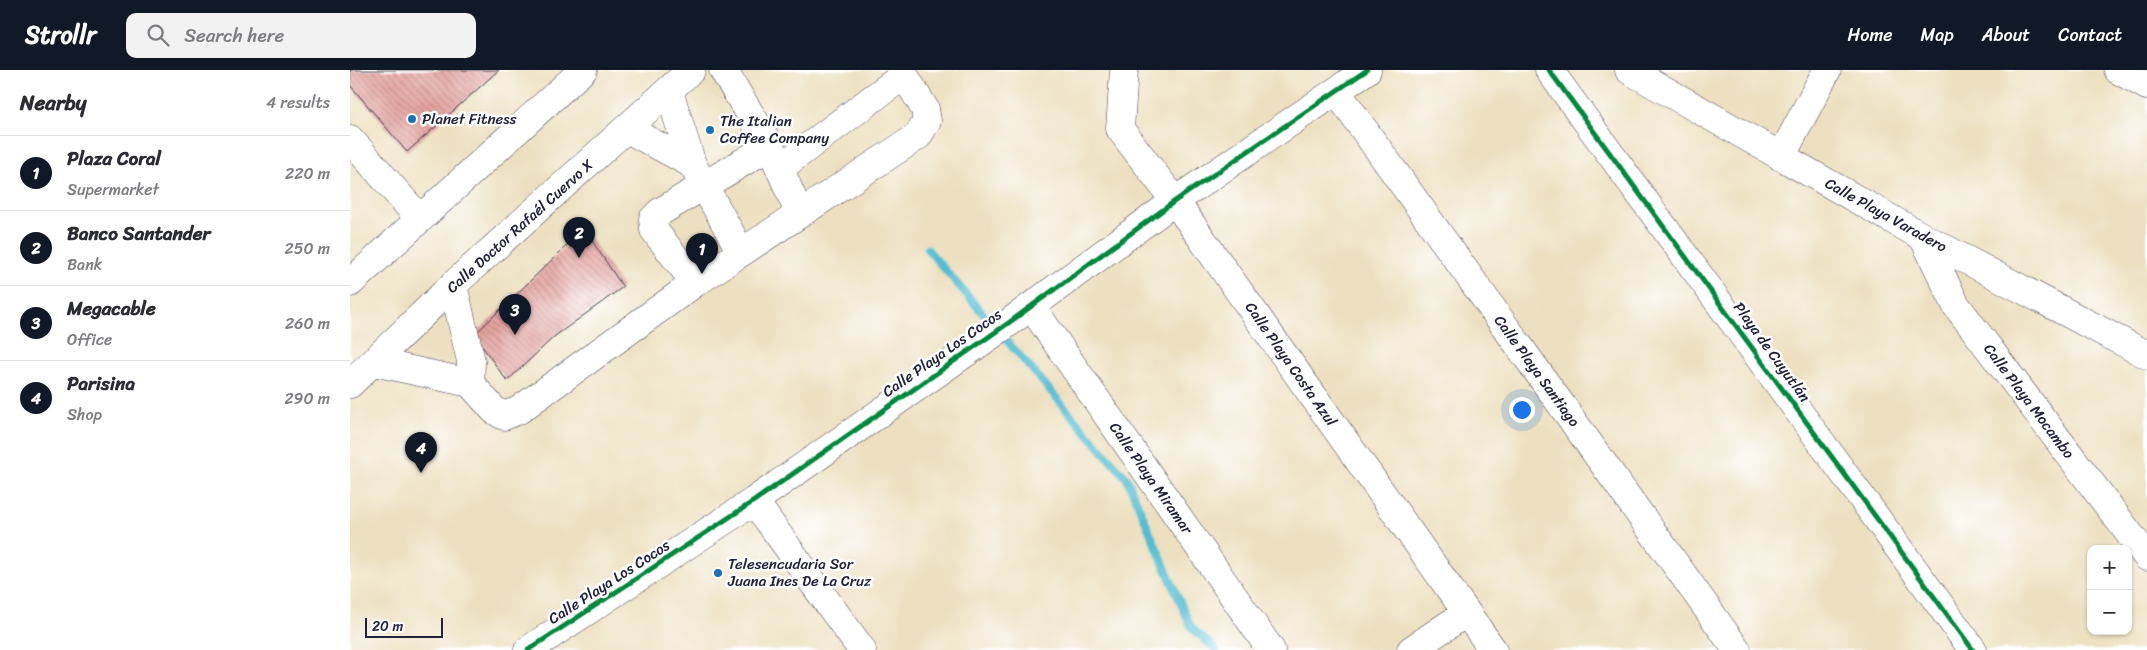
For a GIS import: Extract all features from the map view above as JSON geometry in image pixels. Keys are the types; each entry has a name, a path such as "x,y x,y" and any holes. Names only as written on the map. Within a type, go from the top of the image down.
{"street":[{"path":"350,283 584,70"},
{"name":"Calle Doctor Rafaél Cuervo X","path":"350,384 453,285 692,70"},
{"path":"723,70 775,157 799,213"},
{"name":"Calle Playa Costa Azul","path":"1124,70 1120,129 1176,201 1493,650"},
{"name":"Calle Playa Los Cocos","path":"528,650 754,501 955,358 1007,324 1176,201 1367,70"},
{"name":"Playa de Cuyutlán","path":"1549,70 1973,650"},
{"name":"Calle Playa Varadero","path":"1629,70 1923,236 2147,355"},
{"path":"1781,157 1827,70"},
{"path":"2118,70 2147,86"},
{"path":"374,362 470,383 504,416 519,410 695,283 918,136 927,121 925,109 903,72 775,157 697,175 653,219 654,230 695,283"},
{"path":"669,91 697,175 741,252"},
{"name":"Calle Playa Santiago","path":"1337,92 1737,650"},
{"path":"627,129 697,175"},
{"path":"350,140 420,219"},
{"name":"Calle Playa Mocambo","path":"1923,236 1956,305 2147,557"},
{"path":"453,285 471,361 470,383"},
{"name":"Calle Playa Miramar","path":"1031,306 1271,650"},
{"path":"754,501 862,650"},
{"path":"1412,650 1466,613"}],"building":[{"name":"Planet Fitness","path":"350,70 499,70 407,152 350,85"},
{"path":"584,229 623,287 555,336 507,381 474,335"}],"waterway":[{"path":"927,249 1127,479 1191,627 1216,650"}],"cycle path":[{"path":"528,650 754,501 1007,324 1175,201 1367,70"},
{"path":"1549,70 1973,650"}],"place":[{"name":"Planet Fitness","path":"412,119"},
{"name":"The Italian Coffee Company","path":"710,130"},
{"name":"Banco Santander","path":"579,258"},
{"name":"Plaza Coral","path":"702,274"},
{"name":"Megacable","path":"515,335"},
{"name":"Parisina","path":"421,473"},
{"name":"Telesencudaria Sor Juana Ines De La Cruz","path":"718,573"}]}
